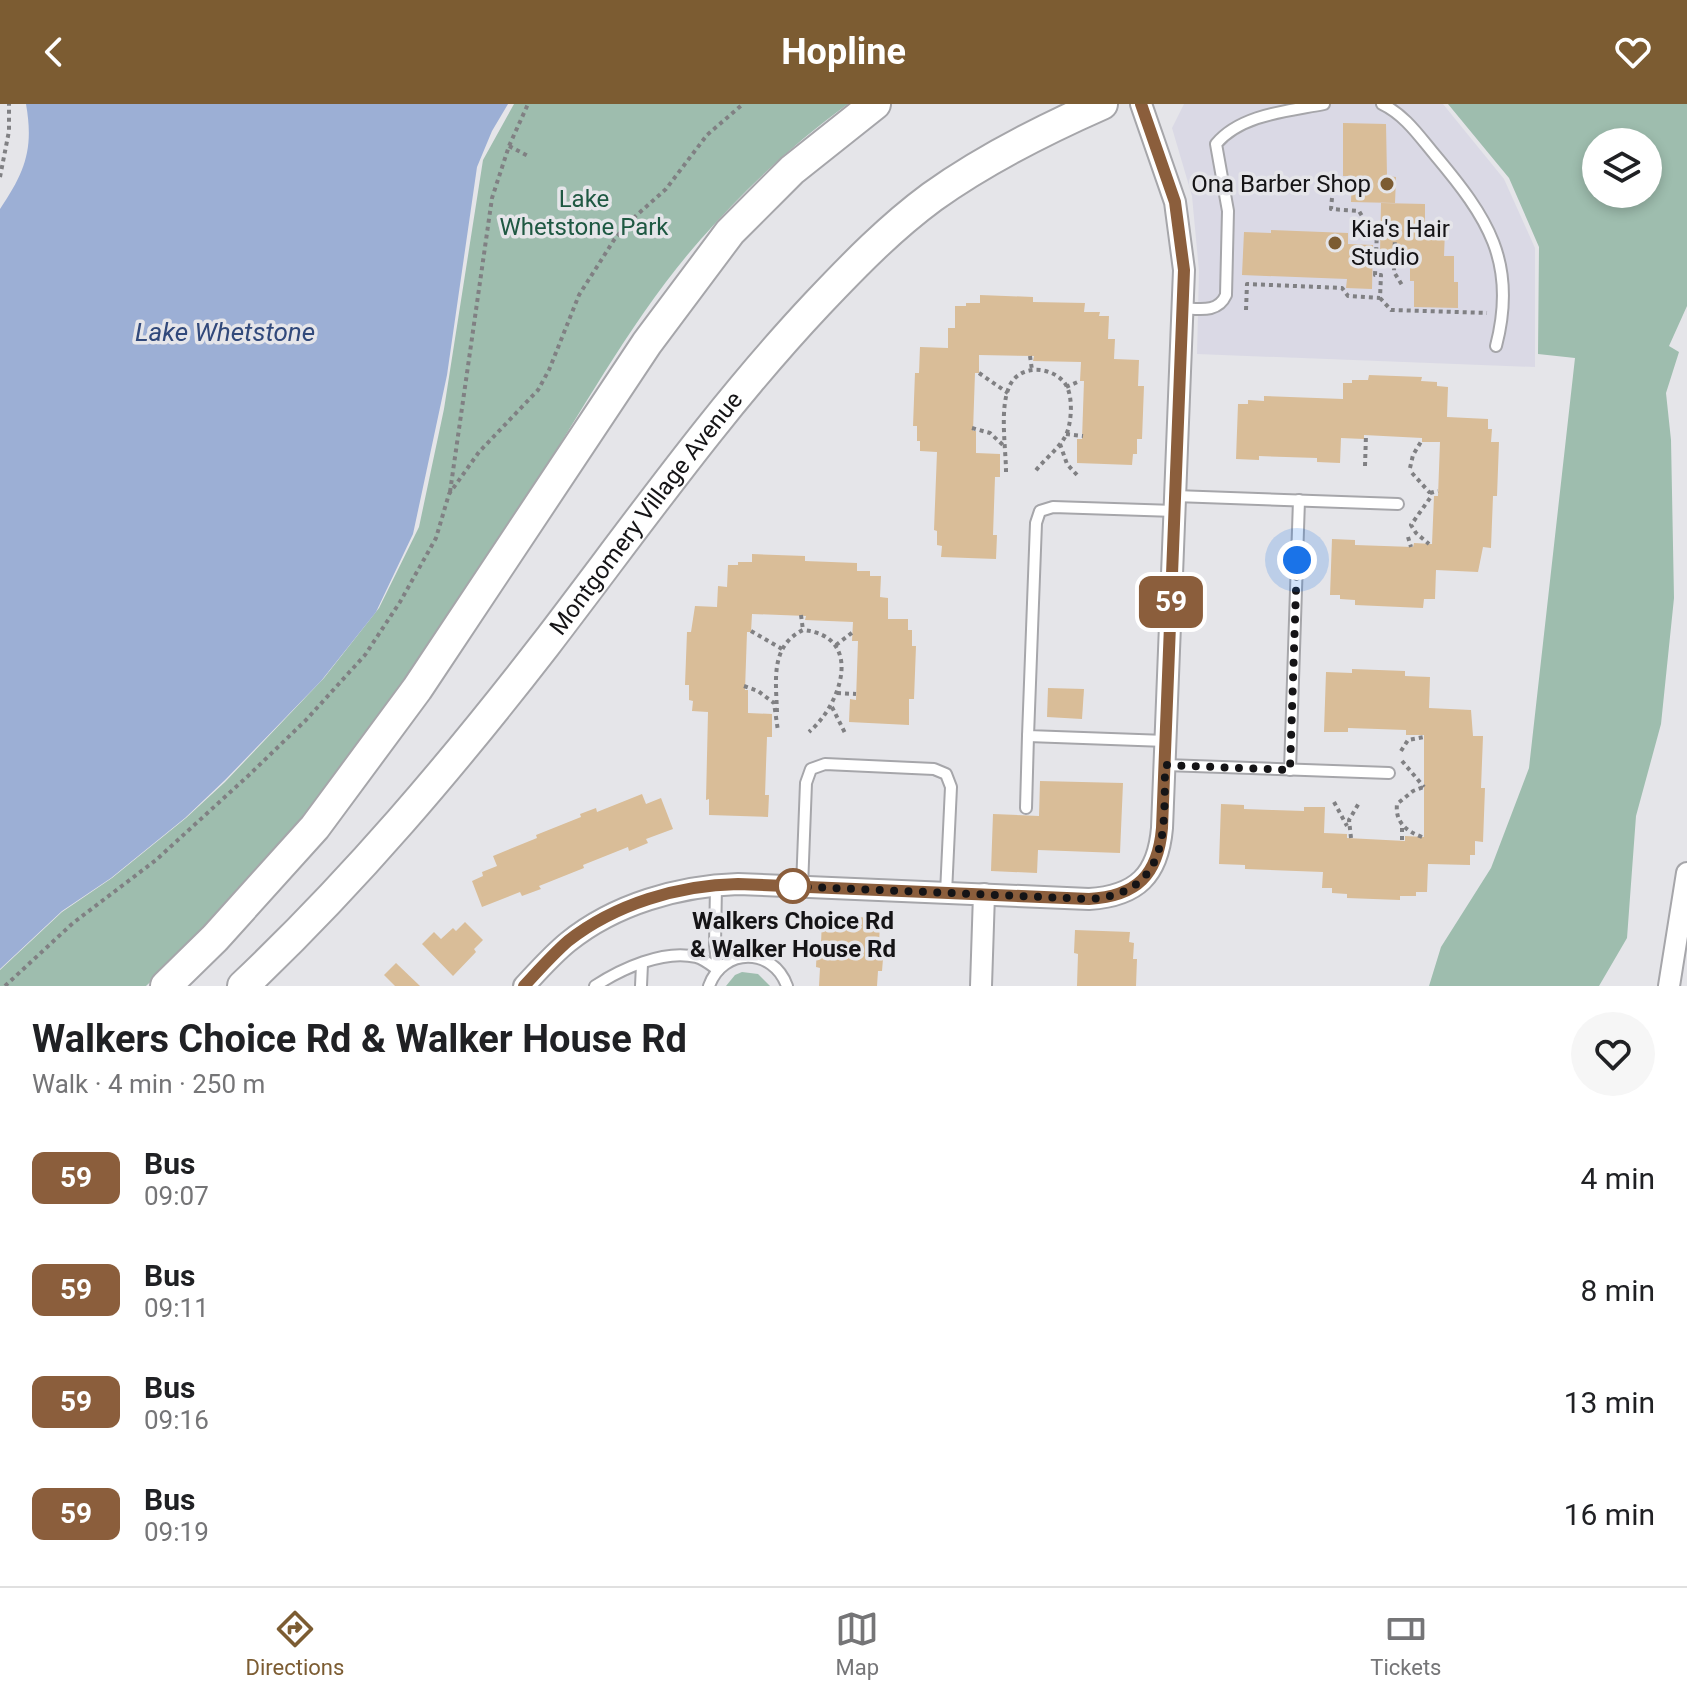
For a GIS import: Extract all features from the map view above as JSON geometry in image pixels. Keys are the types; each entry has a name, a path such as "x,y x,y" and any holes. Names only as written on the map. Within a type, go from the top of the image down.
{"main road":[{"path":"166,986 215,938 315,827 417,689 647,343 730,232 792,170 875,104"},
{"name":"Montgomery Village Avenue","path":"243,986 353,875 421,799 543,648 741,390 846,273 932,197 1021,142 1102,104"}],"street":[{"path":"524,986 571,940 609,916 667,894 716,885 1100,898 1120,894 1139,883 1154,865 1160,848 1165,765 1183,251 1175,202 1141,104"},
{"path":"1669,986 1687,873"},
{"path":"981,986 984,894"}],"lane":[{"path":"1183,308 1215,308 1226,295 1228,206 1216,144 1222,137 1255,119 1324,104"},
{"path":"1382,104 1408,123 1465,191 1485,221 1501,267 1502,314 1496,346"},
{"path":"1290,770 1299,500"},
{"path":"1026,808 1037,517 1040,511 1053,507 1299,500 1398,504"},
{"path":"1028,736 1166,741"},
{"path":"802,887 806,783 811,769 825,764 940,770 950,780 946,893"},
{"path":"1165,765 1389,773"},
{"path":"716,885 715,945 718,970"},
{"path":"595,986 642,964 665,958 692,956 718,970"},
{"path":"709,986 718,970 735,958 756,956 775,966 787,986"},
{"path":"641,986 642,964"}],"path":[{"path":"0,177 9,131 9,104"},
{"path":"5,986 73,923 156,860 306,720 365,655 400,602 436,538 449,494 483,243 492,198 509,146 528,104"},
{"path":"449,494 479,452 538,390 553,361 574,304 614,240 666,189 707,135 743,104"},
{"path":"509,146 530,157"},
{"path":"1332,198 1331,209 1359,211 1372,233 1395,234 1394,272 1402,285"},
{"path":"1377,233 1375,275 1381,275 1380,298"},
{"path":"1246,310 1247,284 1342,288 1348,296 1380,298 1391,310 1502,314"},
{"path":"1030,356 1032,370"},
{"path":"1006,472 1010,385 1032,370 1064,381 1070,405 1066,434 1034,473"},
{"path":"979,373 1008,393"},
{"path":"1066,387 1080,381"},
{"path":"972,428 990,433 1005,448"},
{"path":"1066,434 1083,436"},
{"path":"1365,466 1366,435"},
{"path":"1422,440 1413,455 1411,471 1430,493 1430,498 1411,525 1429,544"},
{"path":"1060,444 1067,464 1077,475"},
{"path":"1430,493 1438,491"},
{"path":"1408,537 1411,547"},
{"path":"801,615 803,630"},
{"path":"778,731 777,671 782,649 785,642 803,630 825,635 836,645 841,662 832,707 809,732"},
{"path":"751,631 782,649"},
{"path":"836,645 853,632"},
{"path":"744,686 767,696 777,712"},
{"path":"837,693 856,694"},
{"path":"832,707 845,733"},
{"path":"1401,751 1408,740 1424,737"},
{"path":"1402,761 1425,786 1404,796 1397,804 1396,812 1403,825 1422,837"},
{"path":"1334,802 1351,838"},
{"path":"1348,828 1359,803"},
{"path":"1402,840 1403,825"}],"shaded area":[{"path":"1184,104 1443,104 1504,179 1535,248 1535,367 1197,354 1199,271 1192,196 1172,128"}],"green space":[{"name":"Lake Whetstone Park","path":"514,104 848,104 789,151 753,185 676,269 631,331 528,495 398,689 304,814 255,874 202,931 146,986 0,986 0,970 62,912 112,878 225,782 324,678 379,608 419,527 444,409 483,160"},
{"path":"1448,104 1687,104 1687,306 1669,346 1679,352 1666,393 1671,440 1674,598 1661,724 1636,816 1627,938 1599,986 1429,986 1441,947 1491,868 1529,768 1575,358 1538,354 1539,247 1509,178"},
{"path":"742,972 758,974 770,986 726,986"}],"water":[{"name":"Lake Whetstone","path":"26,104 508,104 492,131 477,167 447,375 413,534 376,612 321,681 185,818 111,878 62,911 0,969 0,209 16,183 25,160 29,134"}],"building":[{"path":"1343,123 1386,124 1387,176 1396,177 1395,203 1351,202 1352,176 1343,176"},
{"path":"1381,203 1425,204 1425,229 1445,230 1444,256 1454,256 1458,308 1414,307 1410,255 1380,254"},
{"path":"1271,230 1348,233 1348,244 1373,245 1372,289 1346,288 1347,279 1242,275 1244,232 1271,233"},
{"path":"980,295 1033,297 1033,302 1085,303 1084,312 1100,312 1099,316 1109,316 1108,339 1115,339 1114,359 1139,360 1138,386 1144,386 1142,439 1137,439 1137,454 1133,454 1132,465 1077,463 1077,439 1082,439 1084,381 1080,381 1081,362 1033,361 1034,356 979,355 979,373 975,373 973,431 976,431 976,453 1000,454 1000,477 995,477 993,535 997,535 996,559 941,557 942,546 937,545 937,531 934,530 937,452 920,451 920,441 917,441 917,426 913,426 915,373 919,373 920,347 948,348 948,328 955,328 955,306 980,303"},
{"path":"1369,375 1422,377 1421,381 1437,382 1437,386 1448,387 1447,417 1488,419 1488,429 1492,429 1491,442 1499,442 1491,548 1483,547 1478,572 1436,570 1435,599 1424,599 1423,608 1355,605 1355,600 1330,595 1332,539 1355,540 1355,545 1413,547 1414,543 1432,544 1440,442 1364,435 1364,439 1341,438 1340,463 1317,462 1317,458 1259,456 1259,460 1236,459 1238,404 1248,404 1248,400 1264,401 1264,396 1343,399 1343,383 1368,380"},
{"path":"752,554 805,556 805,561 857,563 857,571 870,571 870,576 881,576 880,597 888,598 888,619 908,619 908,630 912,630 912,646 916,646 914,699 909,699 909,725 849,722 850,699 856,700 858,641 852,641 853,622 752,614 751,632 747,632 745,690 748,690 748,713 772,714 772,737 767,737 765,795 769,795 768,817 709,815 709,799 706,800 708,712 692,711 689,685 685,685 687,632 691,632 695,606 717,607 718,586 727,587 728,565 752,562"},
{"path":"1352,669 1405,671 1405,676 1430,677 1429,708 1471,710 1473,736 1483,736 1481,788 1485,788 1483,842 1475,841 1475,855 1470,855 1470,865 1428,864 1427,892 1400,896 1400,900 1347,898 1347,894 1332,893 1332,888 1322,888 1323,872 1245,869 1245,865 1219,864 1221,804 1244,805 1244,809 1304,811 1304,807 1325,807 1324,833 1347,834 1347,838 1405,841 1405,836 1424,837 1424,735 1406,735 1406,730 1348,728 1348,732 1324,732 1326,672 1352,673"},
{"path":"1048,688 1084,689 1082,719 1047,717"},
{"path":"1040,781 1123,783 1120,853 1038,850 1037,873 991,871 993,814 1039,816"},
{"path":"642,794 646,804 661,798 673,829 646,839 648,843 629,851 628,847 583,865 584,868 539,886 541,889 522,896 520,892 482,907 472,881 483,876 482,872 497,866 493,856 581,817 580,814 596,808 597,812"},
{"path":"822,916 880,918 879,947 884,947 877,986 819,986 820,968 816,967"},
{"path":"465,922 483,940 453,976 422,944 434,932 441,939"},
{"path":"1075,930 1130,932 1129,942 1134,943 1133,959 1137,959 1136,986 1077,986"},
{"path":"396,963 420,986 395,986 384,975"}],"bus line":[{"name":"59","path":"524,986 556,952 586,929 636,904 694,888 738,884 1089,899 1120,894 1148,875 1158,857 1162,828 1184,270 1175,202 1141,104"}],"place":[{"name":"Ona Barber Shop","path":"1387,184"},
{"name":"Kia's Hair Studio","path":"1335,243"},
{"name":"Walkers Choice Rd & Walker House Rd","path":"793,886"}],"route":[{"path":"793,886 786,886 1089,899 1111,897 1139,883 1154,865 1160,848 1165,765 1290,770 1297,560"}]}
